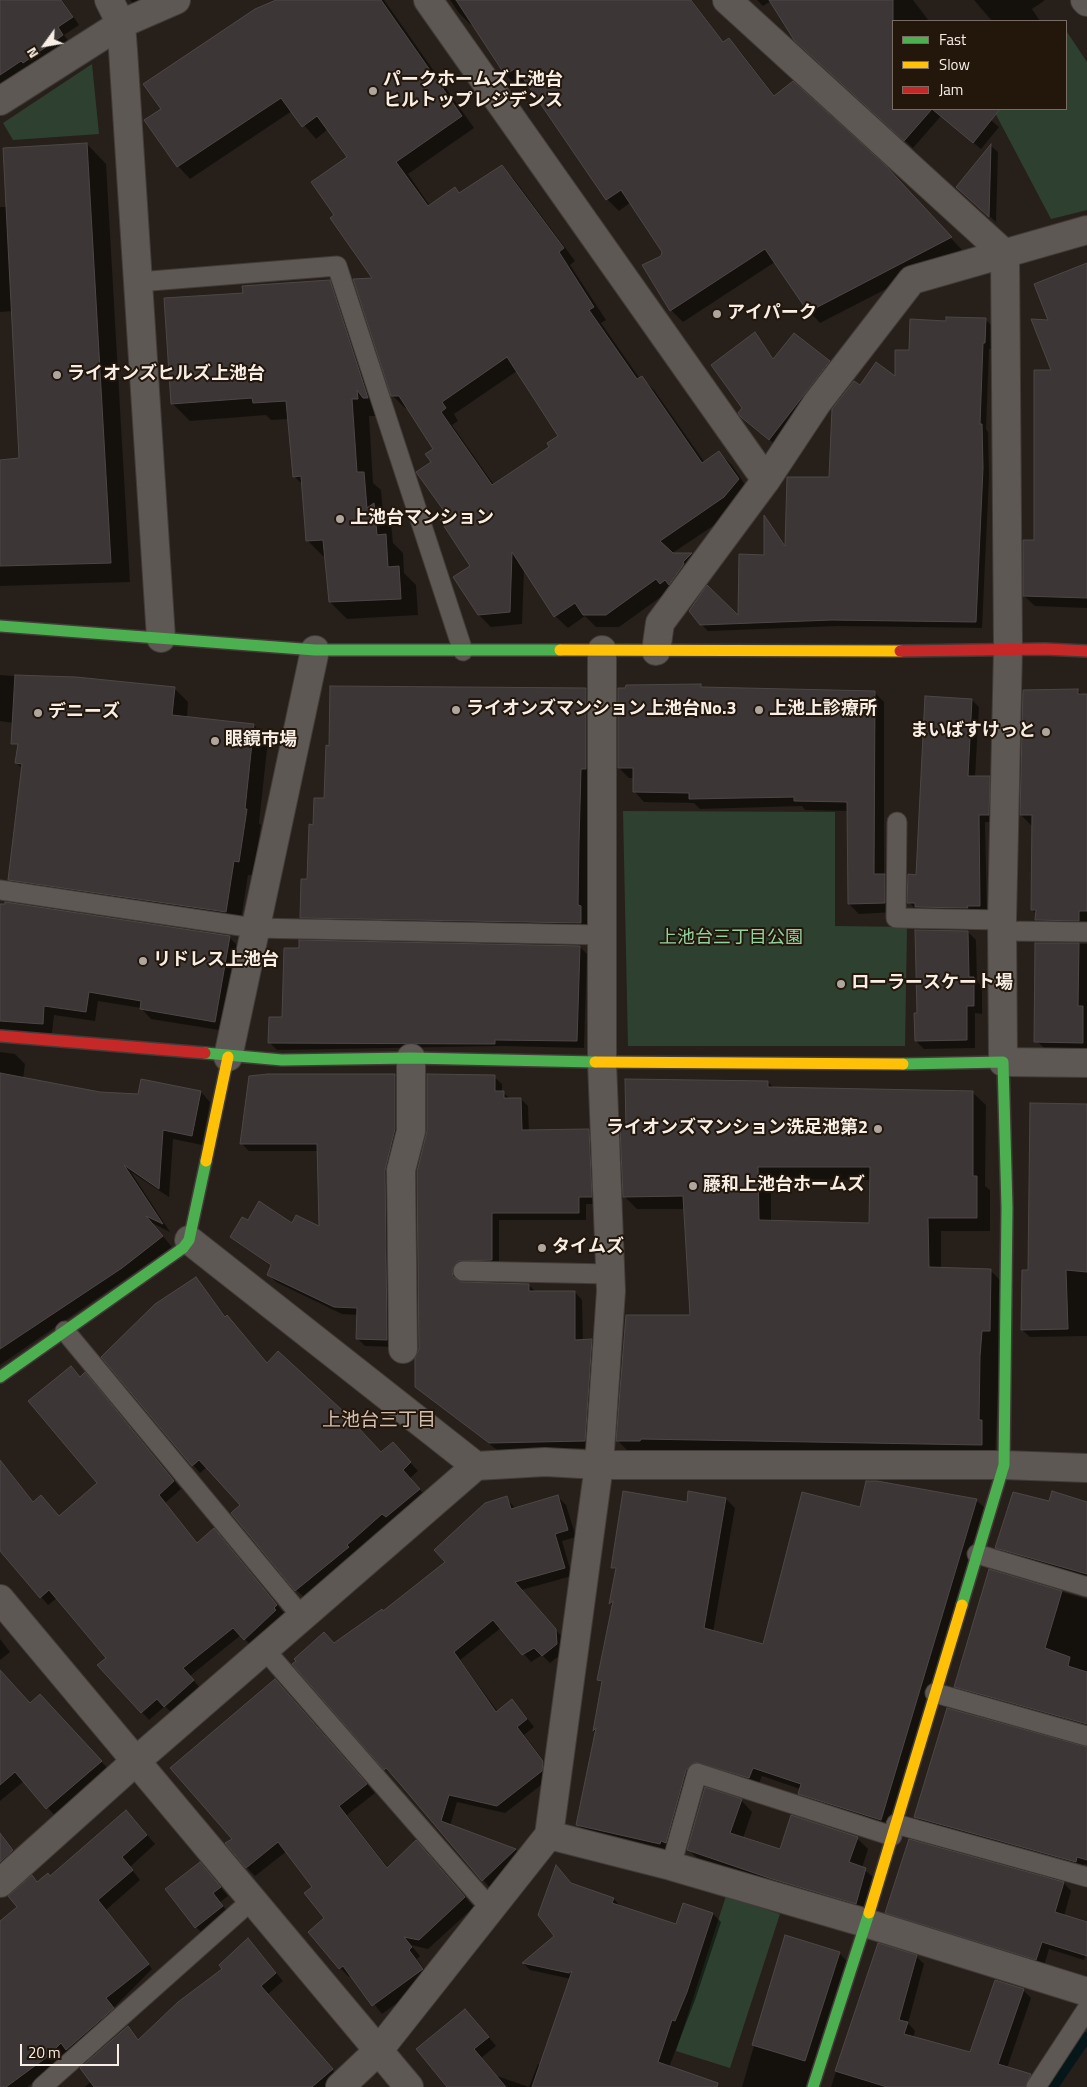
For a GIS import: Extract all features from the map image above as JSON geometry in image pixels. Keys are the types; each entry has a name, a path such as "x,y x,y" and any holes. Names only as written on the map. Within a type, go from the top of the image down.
{"street":[{"path":"109,0 121,24 162,638"},
{"path":"0,101 121,24 176,0"},
{"path":"428,0 766,480"},
{"path":"727,0 1005,254 1008,649 1002,926 1007,1208 1004,1464 866,1923 820,2085"},
{"path":"656,651 660,623 766,480 817,403 912,280 1087,230"},
{"path":"0,626 315,650 1008,649 1087,652"},
{"path":"0,1377 183,1248 190,1240 254,928 315,650"},
{"path":"340,2087 378,2051 549,1835 599,1465 611,1274 602,1062 602,650"},
{"path":"0,1036 228,1057 282,1060 411,1058 602,1062 1087,1063"},
{"path":"403,1349 401,1170 411,1131 411,1058"},
{"path":"190,1240 476,1466"},
{"path":"0,1883 136,1761 476,1466 545,1462 599,1465 1004,1464 1087,1468"},
{"path":"0,1599 409,2087"},
{"path":"549,1835 671,1866 866,1923 1087,1992"}],"lane":[{"path":"138,282 337,266 463,651"},
{"path":"897,822 896,918 1087,932"},
{"path":"0,890 254,928 603,935"},
{"path":"463,1271 611,1274"},
{"path":"65,1331 303,1618"},
{"path":"977,1554 1087,1587"},
{"path":"265,1650 491,1909"},
{"path":"935,1693 1087,1736"},
{"path":"671,1866 697,1773 894,1830 1087,1877"},
{"path":"42,2087 252,1900"},
{"path":"1036,2087 1087,2009"}],"green space":[{"path":"1067,32 1087,62 1087,210 1051,219 994,110 1067,110"},
{"path":"92,64 99,134 13,140 3,123"},
{"name":"上池台三丁目公園","path":"623,811 835,812 835,926 907,927 905,1046 628,1046"},
{"path":"726,1896 780,1914 730,2068 676,2051"}],"building":[{"path":"0,0 61,0 73,17 58,27 63,35 23,63 21,61 0,75"},
{"path":"276,0 381,0 462,116 396,162 428,206 455,187 459,193 502,165 564,248 559,252 594,307 589,310 637,379 642,376 702,463 719,451 739,479 724,497 660,541 673,553 692,553 683,562 684,564 669,585 665,580 660,584 656,579 606,615 583,615 575,603 554,617 512,552 510,612 478,615 453,577 470,566 440,520 447,515 416,472 431,462 425,454 433,449 399,396 391,396 353,279 372,278 330,218 334,215 311,182 347,157 317,116 302,127 281,98 177,167 144,120 161,109 143,84 255,9","holes":["507,357 558,436 547,443 549,447 492,485 441,412 446,408 442,402"]},
{"path":"456,0 691,0 723,42 729,38 774,96 793,81 884,164 952,237 808,312 765,249 670,311 642,265 661,256 662,252 621,190 606,200 516,68 505,75"},
{"path":"769,0 893,0 892,110 931,110 904,141 794,40"},
{"path":"933,110 999,110 973,143"},
{"name":"ライオンズヒルズ上池台","path":"87,143 111,563 0,566 0,460 19,458 3,148"},
{"path":"991,144 989,217 956,187"},
{"path":"1087,263 1087,598 1023,596 1023,540 1034,540 1034,370 1051,370 1031,319 1048,320 1034,284"},
{"path":"330,280 368,398 363,398 357,390 358,399 352,399 357,472 364,472 367,508 374,503 377,535 386,534 388,567 399,566 401,599 329,602 323,540 306,541 301,476 293,477 286,401 253,403 252,398 171,404 164,298 243,293 242,286"},
{"path":"946,317 986,318 985,343 983,343 980,424 982,424 983,468 976,622 832,620 700,625 689,611 707,585 738,615 739,554 764,555 764,515 785,546 787,477 829,477 832,409 854,381 860,385 876,362 895,376 895,350 909,350 910,319 946,321"},
{"path":"755,332 773,359 794,333 830,361 769,440 741,417 738,413 742,408 711,365"},
{"path":"15,675 76,677 175,687 172,715 254,724 245,809 247,809 239,862 234,861 226,912 8,880 22,764 15,763 18,744 11,744"},
{"path":"701,684 701,687 875,691 874,874 885,874 885,903 848,904 847,802 794,801 794,797 689,799 689,793 633,792 633,768 618,768 618,688 625,688 626,685"},
{"path":"330,686 586,688 586,769 581,769 579,842 578,905 581,906 581,923 300,918 301,879 307,879 309,824 313,825 314,798 324,798 326,745 329,746"},
{"path":"1078,689 1078,694 1087,694 1087,911 1079,911 1079,921 1035,920 1036,910 1031,910 1032,815 1020,815 1023,690"},
{"path":"925,696 972,699 968,776 990,776 989,815 979,815 980,906 967,906 968,908 915,907 915,903 907,903 908,874 916,875"},
{"name":"リドレス上池台","path":"5,902 230,936 215,1022 140,1009 141,1001 89,992 86,1012 44,1006 43,1024 0,1021 0,904 5,904"},
{"path":"915,930 968,931 969,977 974,977 974,1006 967,1006 967,1040 915,1041 914,1013 917,1013"},
{"path":"299,940 580,946 577,1041 495,1040 495,1044 268,1043 269,1017 282,1017 284,948 299,948"},
{"path":"1035,943 1079,943 1078,1006 1083,1006 1083,1043 1034,1042"},
{"path":"0,1073 100,1092 138,1094 141,1079 201,1091 192,1136 163,1130 159,1189 124,1165 163,1224 146,1216 163,1236 122,1268 0,1349"},
{"path":"268,1074 395,1074 395,1129 385,1170 387,1340 356,1339 357,1308 334,1307 267,1275 271,1265 230,1237 242,1217 248,1220 259,1201 292,1223 296,1215 319,1226 317,1144 240,1144 249,1076"},
{"path":"427,1074 495,1075 495,1091 504,1091 504,1098 521,1098 522,1130 589,1129 592,1197 579,1197 579,1213 492,1213 492,1260 458,1261 452,1270 453,1277 462,1282 529,1284 529,1291 575,1291 575,1340 592,1339 585,1441 489,1443 415,1387 415,1358 419,1349 417,1172 427,1131"},
{"path":"625,1079 768,1081 768,1087 973,1091 973,1176 977,1176 977,1218 928,1218 929,1267 991,1269 990,1331 982,1331 980,1356 979,1420 982,1420 982,1445 641,1439 640,1441 616,1441 626,1315 690,1315 683,1196 623,1197 620,1128 626,1128","holes":["758,1167 870,1167 869,1223 759,1220"]},
{"path":"1030,1103 1087,1104 1087,1272 1066,1270 1068,1329 1021,1330 1022,1270 1028,1270"},
{"path":"196,1277 225,1317 227,1315 267,1363 278,1351 342,1410 381,1452 393,1442 411,1462 403,1470 420,1489 386,1517 382,1514 347,1545 349,1547 295,1591 231,1513 240,1505 199,1460 192,1466 101,1357 155,1304"},
{"path":"71,1366 80,1377 85,1372 174,1481 159,1495 197,1543 214,1528 277,1605 274,1608 276,1610 244,1640 233,1628 183,1668 194,1680 164,1707 157,1699 141,1713 97,1665 106,1658 49,1590 40,1598 0,1551 0,1460 33,1502 41,1495 59,1516 97,1483 28,1401"},
{"path":"866,1481 877,1481 977,1499 881,1820 798,1794 801,1784 753,1768 749,1778 695,1762 686,1770 666,1843 661,1841 660,1844 576,1825 596,1728 593,1731 602,1681 597,1680 613,1601 609,1604 616,1568 611,1568 623,1491 687,1502 688,1491 726,1498 704,1628 763,1644 802,1492 860,1507"},
{"path":"1052,1491 1087,1502 1087,1574 995,1548 1013,1492 1049,1501"},
{"path":"558,1495 568,1530 555,1534 565,1568 515,1582 556,1629 557,1644 542,1656 534,1648 522,1655 493,1620 454,1652 496,1712 512,1699 527,1719 517,1727 543,1761 542,1771 497,1806 449,1795 441,1821 516,1849 482,1881 401,1785 386,1768 384,1770 292,1664 296,1661 294,1659 324,1632 334,1643 382,1609 383,1611 445,1562 434,1550 485,1503 507,1496 511,1509"},
{"path":"989,1569 1062,1591 1045,1648 1070,1657 1068,1666 1087,1672 1087,1724 954,1687"},
{"path":"0,1670 30,1703 40,1694 102,1761 46,1809 15,1772 0,1785"},
{"path":"275,1679 367,1784 339,1806 387,1868 416,1840 465,1897 419,1940 404,1937 412,1947 409,1950 423,1969 372,2006 343,1966 339,1969 308,1932 324,1918 304,1893 312,1887 278,1842 246,1868 225,1843 232,1839 170,1768"},
{"path":"947,1708 1087,1747 1087,1860 1077,1857 1076,1862 914,1817"},
{"path":"705,1787 742,1799 730,1833 780,1849 791,1815 858,1837 849,1862 866,1868 856,1904 772,1879 687,1850"},
{"path":"126,1810 147,1835 122,1857 133,1870 98,1900 149,1964 106,1998 114,2008 66,2050 61,2043 47,2057 6,2087 0,2087 0,1921 17,1907 8,1896 32,1875 37,1882 48,1873 50,1876"},
{"path":"0,1833 13,1850 0,1862"},
{"path":"909,1839 1064,1882 1055,1912 1087,1922 1087,1956 1042,1942 1036,1960 885,1913"},
{"path":"200,1862 221,1887 213,1893 223,1906 195,1928 165,1889"},
{"path":"556,1865 571,1883 614,1898 612,1903 676,1924 683,1903 713,1913 687,1992 675,2021 672,2020 658,2062 718,2083 717,2087 532,2087 572,1971 569,1973 522,1963 554,1936 538,1915"},
{"path":"785,1935 840,1952 805,2061 752,2045"},
{"path":"248,1938 276,1973 261,1986 333,2069 312,2087 94,2087 80,2068 128,2026 138,2040 178,2002 222,1969 219,1965"},
{"path":"878,1943 917,1955 899,2020 908,2022 904,2034 970,2052 995,1980 1024,1989 998,2064 1031,2074 1025,2087 887,2087 835,2071"},
{"path":"465,2009 489,2037 474,2049 506,2087 447,2087 416,2049"}],"waterway":[{"path":"1053,2087 1087,2037"}],"traffic: fast":[{"path":"0,626 315,650 560,650"},
{"path":"205,1053 282,1060 411,1058 595,1062"},
{"path":"903,1064 1003,1062 1007,1208 1004,1465 962,1605"},
{"path":"0,1377 183,1248 189,1240 206,1161"},
{"path":"813,2087 869,1913"}],"traffic: slow":[{"path":"560,650 900,651"},
{"path":"206,1161 228,1057"},
{"path":"595,1062 903,1064"},
{"path":"869,1913 962,1605"}],"traffic: jam":[{"path":"900,651 1045,649 1087,651"},
{"path":"0,1036 205,1053"}],"place":[{"name":"パークホームズ上池台 ヒルトップレジデンス","path":"373,91"},
{"name":"アイパーク","path":"717,314"},
{"name":"ライオンズヒルズ上池台","path":"57,375"},
{"name":"上池台マンション","path":"340,519"},
{"name":"ライオンズマンション上池台No.3","path":"456,710"},
{"name":"上池上診療所","path":"759,710"},
{"name":"デニーズ","path":"38,713"},
{"name":"まいばすけっと","path":"1046,732"},
{"name":"眼鏡市場","path":"215,741"},
{"name":"リドレス上池台","path":"143,961"},
{"name":"ローラースケート場","path":"841,984"},
{"name":"ライオンズマンション洗足池第2","path":"878,1129"},
{"name":"藤和上池台ホームズ","path":"693,1186"},
{"name":"タイムズ","path":"542,1248"}],"district":[{"name":"上池台三丁目","path":"379,1421"}]}
